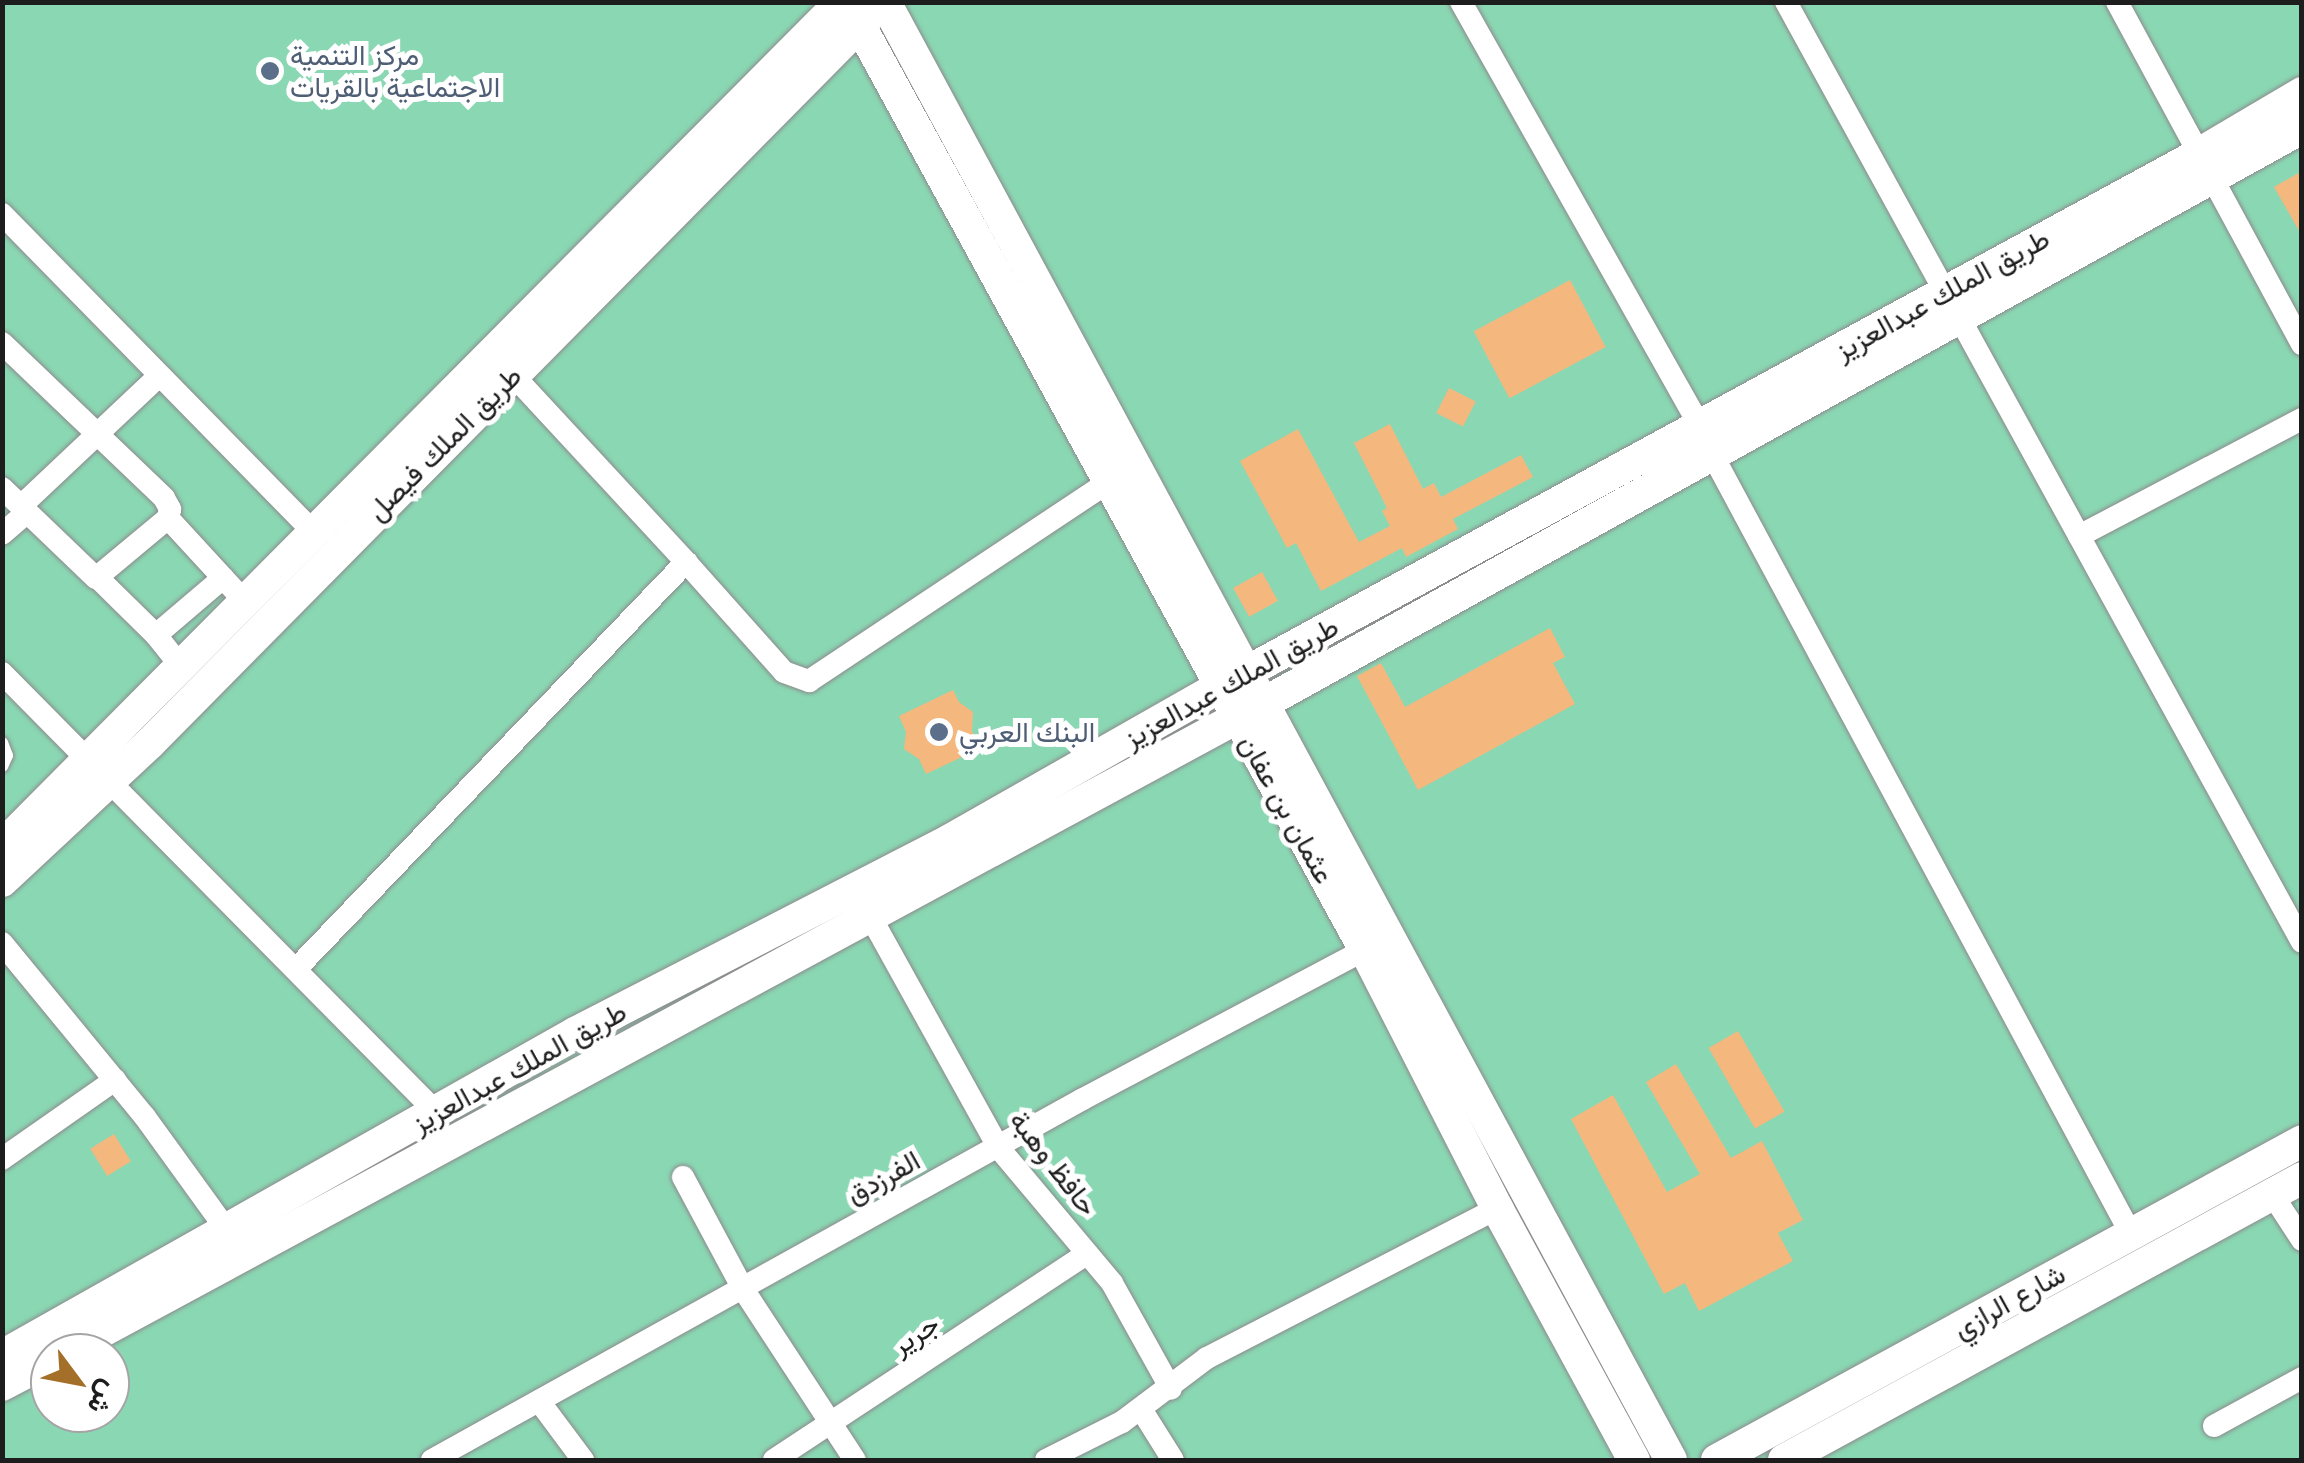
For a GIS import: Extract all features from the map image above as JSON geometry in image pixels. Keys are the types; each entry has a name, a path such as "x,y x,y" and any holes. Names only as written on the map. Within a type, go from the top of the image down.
{"street":[{"name":"طريق الملك فيصل","path":"2,881 101,771 183,669 316,534 849,11 883,2"},
{"name":"عثمان بن عفان","path":"883,2 1250,710 1365,950 1496,1208 1634,1460"},
{"path":"1461,2 1706,440 2132,1234"},
{"path":"1786,2 2302,942"},
{"path":"2118,2 2302,344"},
{"name":"طريق الملك فيصل","path":"2,846 101,771 512,374 849,11"},
{"name":"عثمان بن عفان","path":"849,11 1109,482 1234,679"},
{"name":"طريق الملك عبدالعزيز","path":"2205,166 2302,93"},
{"name":"طريق الملك عبدالعزيز","path":"99,1333 1250,710 1706,440 2205,166 2302,128"},
{"path":"2,214 316,534"},
{"path":"2,343 164,498 170,509 168,518 100,579"},
{"path":"512,374 784,672 808,681 1109,482"},
{"path":"2,534 97,434 158,377"},
{"path":"2079,536 2302,419"},
{"name":"طريق الملك عبدالعزيز","path":"2,1356 575,1033 950,840 1234,679 1706,440"},
{"path":"2,488 156,634 183,669"},
{"path":"168,518 247,604"},
{"path":"296,969 686,562"},
{"path":"156,634 223,578"},
{"path":"2,673 436,1112"},
{"name":"عثمان بن عفان","path":"1250,710 1671,1460"},
{"name":"حافظ وهبة","path":"869,914 998,1148 1112,1283 1172,1389"},
{"path":"2,942 115,1080 226,1228"},
{"name":"الفرزدق","path":"432,1460 1365,950"},
{"path":"2,1159 115,1080"},
{"name":"شارع الرازي","path":"1717,1460 2302,1141"},
{"path":"683,1177 743,1289 854,1460"},
{"name":"شارع الرازي","path":"1784,1460 2302,1178"},
{"path":"2272,1194 2302,1240"},
{"path":"1046,1460 1141,1409 1172,1389 1207,1358 1496,1208"},
{"name":"جرير","path":"774,1460 1087,1254"},
{"path":"2,1385 30,1370"},
{"path":"2214,1426 2302,1378"},
{"path":"539,1401 582,1460"},
{"path":"1141,1409 1172,1460"}],"lane":[{"path":"2,742 7,755 2,766"}],"green space":[{"path":"3,3 2301,3 2301,1460 3,1460"}],"building":[{"path":"2302,171 2302,236 2274,187"},
{"path":"1570,280 1606,347 1509,398 1474,331"},
{"path":"1449,388 1476,402 1463,427 1436,413"},
{"path":"1390,424 1423,489 1434,483 1441,497 1521,455 1533,477 1453,519 1458,529 1406,557 1402,548 1321,591 1296,543 1287,548 1240,461 1298,429 1359,542 1390,526 1382,511 1387,508 1354,443"},
{"path":"1262,572 1278,601 1249,617 1233,588"},
{"path":"1550,628 1565,657 1553,663 1575,704 1418,790 1357,676 1381,663 1405,707"},
{"name":"البنك العربي","path":"953,690 959,702 973,712 972,731 981,748 926,774 919,759 904,749 906,732 899,716"},
{"path":"1738,1031 1784,1112 1755,1129 1709,1048"},
{"path":"1676,1064 1731,1158 1762,1141 1803,1220 1778,1233 1793,1261 1699,1311 1685,1283 1664,1294 1571,1119 1613,1095 1667,1192 1700,1174 1646,1082"},
{"path":"114,1134 131,1161 107,1176 90,1149"}],"place":[{"name":"مركز التنمية الاجتماعية بالقريات","path":"270,71"},
{"name":"البنك العربي","path":"939,732"}]}
